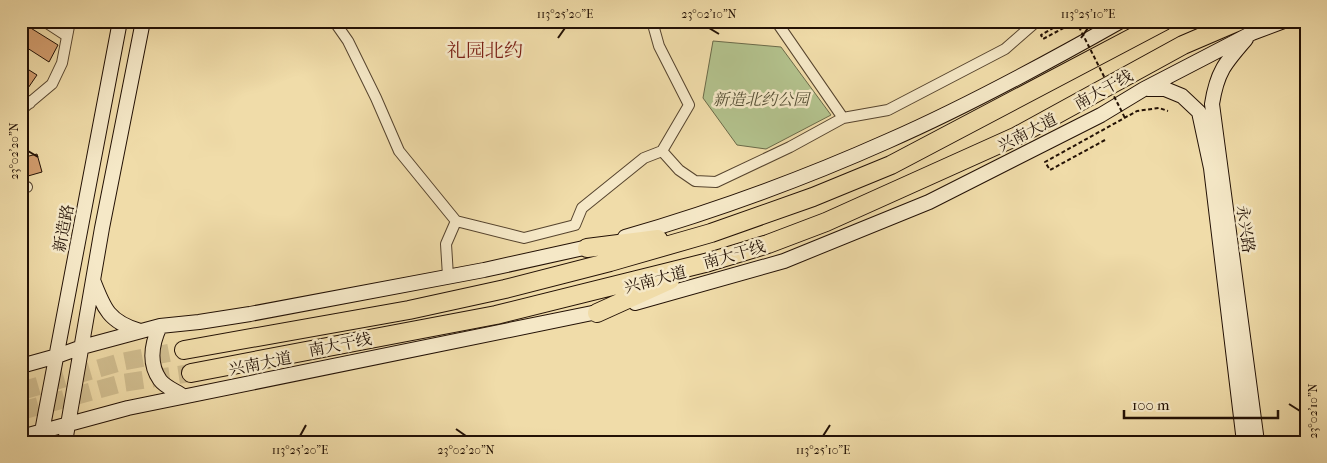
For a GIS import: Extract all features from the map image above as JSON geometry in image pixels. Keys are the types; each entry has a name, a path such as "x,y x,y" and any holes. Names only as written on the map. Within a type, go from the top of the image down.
{"highway":[{"name":"南大干线","path":"184,350 418,308 610,262 711,233 813,197 891,165 1164,21"},
{"name":"南大干线","path":"191,374 496,315 708,262 768,244 826,222 1017,136 1183,45 1245,27"},
{"path":"588,248 711,233"},
{"path":"597,313 708,262"}],"main road":[{"name":"新造路","path":"42,436 120,21"},
{"path":"65,442 93,278 143,21"},
{"path":"21,366 160,326 250,314 588,248 710,212 774,189 888,141 976,99 1121,21"},
{"name":"兴南大道","path":"21,437 42,436 69,423 183,396 597,313 784,262 929,202 1101,115 1245,27 1284,21"},
{"name":"永兴路","path":"1245,27 1215,83 1212,104 1257,442"},
{"name":"永兴路","path":"1144,89 1165,90 1182,96 1199,112 1210,168 1244,442"},
{"path":"93,278 102,306 115,319 127,327 141,331"},
{"path":"160,326 153,341 154,366 160,380 183,396"}],"street":[{"path":"44,21 67,36"},
{"path":"24,103 52,84 62,63 70,21"},
{"path":"334,21 352,50 376,98 399,151 456,221 524,238 575,226 582,208 644,158 662,151 689,105 660,46 652,21"},
{"path":"776,21 843,118"},
{"path":"662,151 679,170 695,181 716,182 790,147 843,118 888,110 1005,49 1037,21"},
{"path":"448,276 446,244 456,221"}],"path":[{"path":"1064,21 1041,34 1043,39 1071,24"},
{"path":"1076,21 1125,118"},
{"path":"1105,140 1050,170 1045,162 1137,111 1159,108 1168,111"}],"green space":[{"name":"新造北约公园","path":"713,41 781,47 831,115 766,149 737,145 703,98"}],"building":[{"path":"21,22 58,45 49,62 21,44"},
{"path":"21,65 37,75 26,91 21,88"},
{"path":"37,154 42,172 21,178 21,158"}],"tunnel":[{"path":"21,391 121,362 184,350"},
{"path":"21,411 122,383 191,373"}],"district":[{"name":"礼园北约","path":"485,50"}]}
